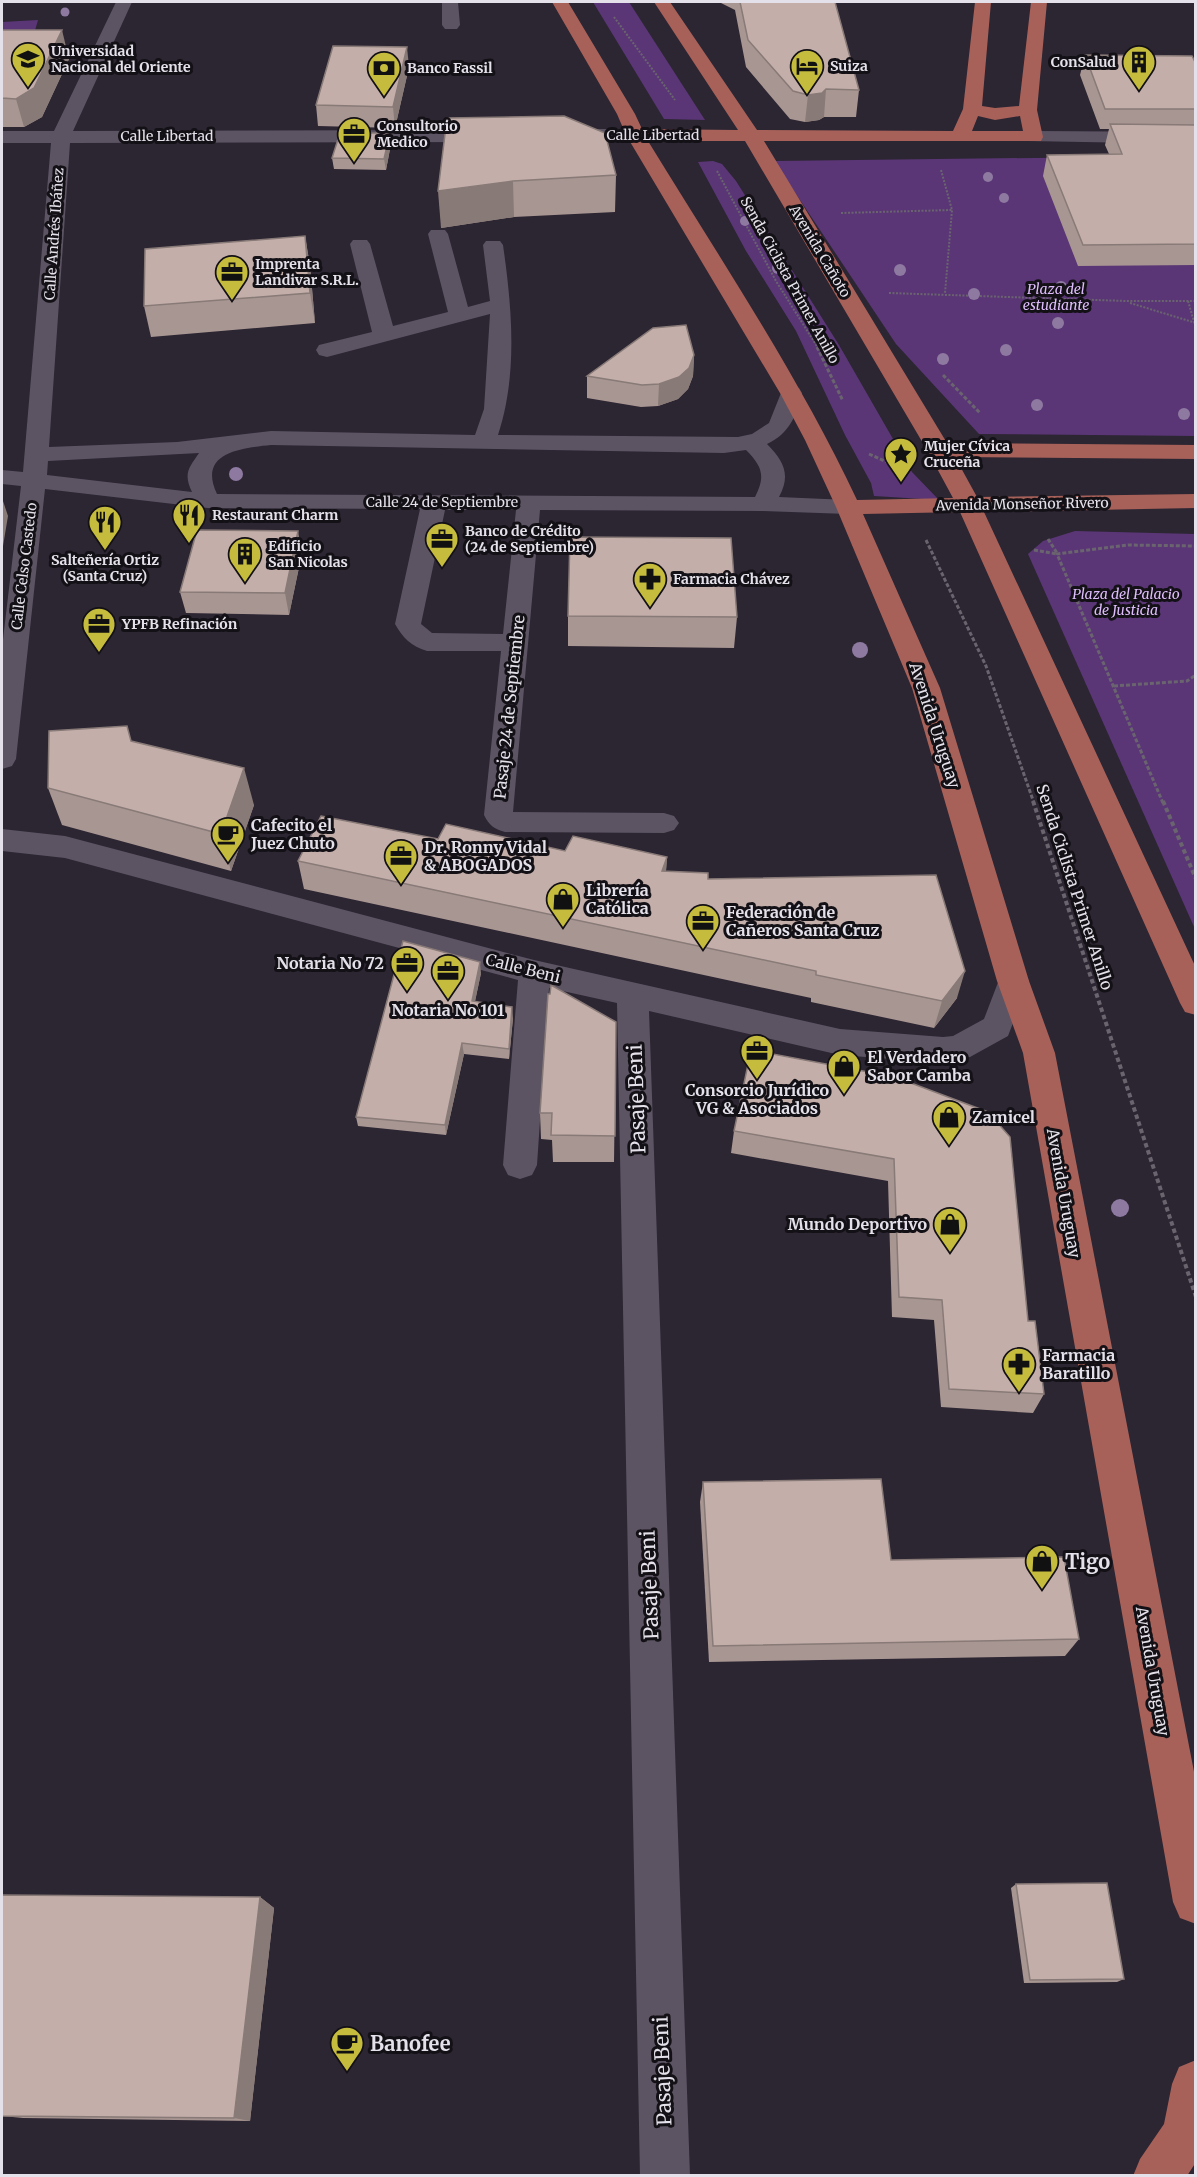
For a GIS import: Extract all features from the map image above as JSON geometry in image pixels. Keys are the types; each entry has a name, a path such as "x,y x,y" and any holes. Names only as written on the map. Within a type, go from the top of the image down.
{"main road":[{"path":"560,2 626,114 635,135 791,393 817,440 848,507"},
{"name":"Avenida Cañoto","path":"662,2 750,135 939,450 969,506"},
{"path":"960,137 972,109 983,2"},
{"path":"1034,137 1028,110 1039,2"},
{"path":"972,109 1007,114 1028,110"},
{"name":"Calle Libertad","path":"635,135 1034,137"},
{"path":"939,450 1196,452"},
{"name":"Avenida Monseñor Rivero","path":"848,507 1196,501"},
{"path":"969,506 1196,1004"},
{"name":"Avenida Uruguay","path":"848,507 926,688 1013,981 1039,1053 1196,1902"},
{"path":"1157,2175 1186,2134 1196,2084"}],"street":[{"name":"Calle Andrés Ibáñez","path":"34,480 61,136 124,2"},
{"path":"450,2 451,25"},
{"name":"Calle Libertad","path":"2,137 502,135"},
{"name":"Calle Libertad","path":"549,135 635,135"},
{"name":"Calle Libertad","path":"1034,137 1196,138"},
{"path":"438,234 475,256 501,304 495,409 484,441"},
{"path":"360,244 384,335"},
{"path":"460,315 475,256"},
{"path":"327,350 501,304"},
{"path":"37,454 177,449 271,438 724,446 753,443 772,432 788,414 791,393"},
{"path":"208,501 200,484 199,471 208,458 228,442"},
{"path":"753,443 775,468 776,481 763,504"},
{"name":"Calle 24 de Septiembre","path":"2,477 208,501 763,504 848,507"},
{"name":"Calle Celso Castedo","path":"2,759 34,480"},
{"path":"434,502 408,624 413,633 427,642 516,644"},
{"name":"Pasaje 24 de Septiembre","path":"529,502 498,815 505,822 664,823"},
{"name":"Calle Beni","path":"2,840 65,847 534,972 840,1042 943,1050 959,1048 998,1027 1013,981"},
{"path":"520,1165 534,972"},
{"name":"Pasaje Beni","path":"633,995 665,2175"}],"path":[{"path":"609,11 678,104"},
{"path":"939,163 952,210 945,293"},
{"name":"Senda Ciclista Primer Anillo","path":"715,166 776,281 825,360 846,409"},
{"path":"839,213 952,210"},
{"path":"887,293 945,293 1126,301 1196,301"},
{"path":"1126,301 1195,324"},
{"path":"1188,301 1195,324"},
{"path":"940,372 980,413"},
{"name":"Senda Ciclista Primer Anillo","path":"867,460 863,450 903,470 922,484 923,489 918,492 926,540 986,666 1032,796 1196,1297"},
{"path":"1196,546 1128,545 1058,554 1196,879"},
{"path":"1114,686 1187,681 1196,675"}],"green space":[{"path":"593,2 629,2 705,120 664,119"},
{"path":"38,20 28,55 2,56 2,22"},
{"name":"Plaza del estudiante","path":"1195,156 1195,436 979,434 896,344 774,161"},
{"path":"713,161 722,164 736,181 839,345 912,472 939,500 874,496 871,483 845,435 796,331 746,251 698,162"},
{"name":"Plaza del Palacio de Justicia","path":"1075,531 1195,534 1195,929 1028,554 1043,541"}],"building":[{"path":"740,2 835,2 859,90 826,89 822,93 808,95 793,91 748,40"},
{"path":"2,30 62,30 34,88 16,99 2,98"},
{"path":"333,46 407,47 393,107 316,105"},
{"path":"1085,55 1192,56 1196,64 1196,109 1105,109"},
{"path":"564,116 605,133 616,175 513,181 438,191 447,118"},
{"path":"1110,124 1196,125 1196,244 1083,245 1047,155 1122,154"},
{"path":"340,133 390,133 384,159 332,158"},
{"path":"305,236 310,293 144,306 145,249"},
{"path":"686,325 694,355 689,368 679,377 659,384 642,385 587,376 653,328"},
{"path":"197,530 298,531 285,593 180,592"},
{"path":"570,537 731,538 737,617 568,616"},
{"path":"127,726 131,741 244,768 221,834 48,788 49,731"},
{"path":"321,816 438,839 446,824 565,851 573,836 667,857 662,871 708,873 708,879 936,875 965,971 942,1001 816,975 816,971 298,861"},
{"path":"403,941 480,962 472,1001 512,1007 509,1049 462,1043 445,1125 356,1117"},
{"path":"551,985 616,1022 615,1136 551,1135 552,1113 540,1113 548,994 550,994"},
{"path":"751,1050 895,1077 988,1112 1010,1137 1028,1321 1035,1321 1044,1394 949,1389 942,1300 899,1297 894,1159 734,1131"},
{"path":"881,1479 891,1560 1064,1557 1079,1639 713,1646 703,1482"},
{"path":"1107,1883 1124,1979 1030,1980 1016,1884"},
{"path":"2,1895 260,1897 234,2118 2,2116"}],"place":[{"name":"Universidad Nacional del Oriente","path":"28,88"},
{"name":"ConSalud","path":"1139,91"},
{"name":"Suiza","path":"807,95"},
{"name":"Banco Fassil","path":"384,97"},
{"name":"Consultorio Medico","path":"354,163"},
{"name":"Imprenta Landivar S.R.L.","path":"232,301"},
{"name":"Mujer Cívica Cruceña","path":"901,483"},
{"name":"Restaurant Charm","path":"189,544"},
{"name":"Salteñería Ortiz (Santa Cruz)","path":"105,551"},
{"name":"Banco de Crédito (24 de Septiembre)","path":"442,568"},
{"name":"Edificio San Nicolas","path":"245,583"},
{"name":"Farmacia Chávez","path":"650,608"},
{"name":"YPFB Refinación","path":"99,653"},
{"name":"Cafecito el Juez Chuto","path":"228,863"},
{"name":"Dr. Ronny Vidal & ABOGADOS","path":"401,885"},
{"name":"Librería Católica","path":"563,928"},
{"name":"Federación de Cañeros Santa Cruz","path":"703,950"},
{"name":"Notaria No 72","path":"407,992"},
{"name":"Notaria No 101","path":"448,1000"},
{"name":"Consorcio Jurídico VG & Asociados","path":"757,1080"},
{"name":"El Verdadero Sabor Camba","path":"844,1095"},
{"name":"Zamicel","path":"949,1146"},
{"name":"Mundo Deportivo","path":"950,1253"},
{"name":"Farmacia Baratillo","path":"1019,1393"},
{"name":"Tigo","path":"1042,1590"},
{"name":"Banofee","path":"347,2072"}]}
